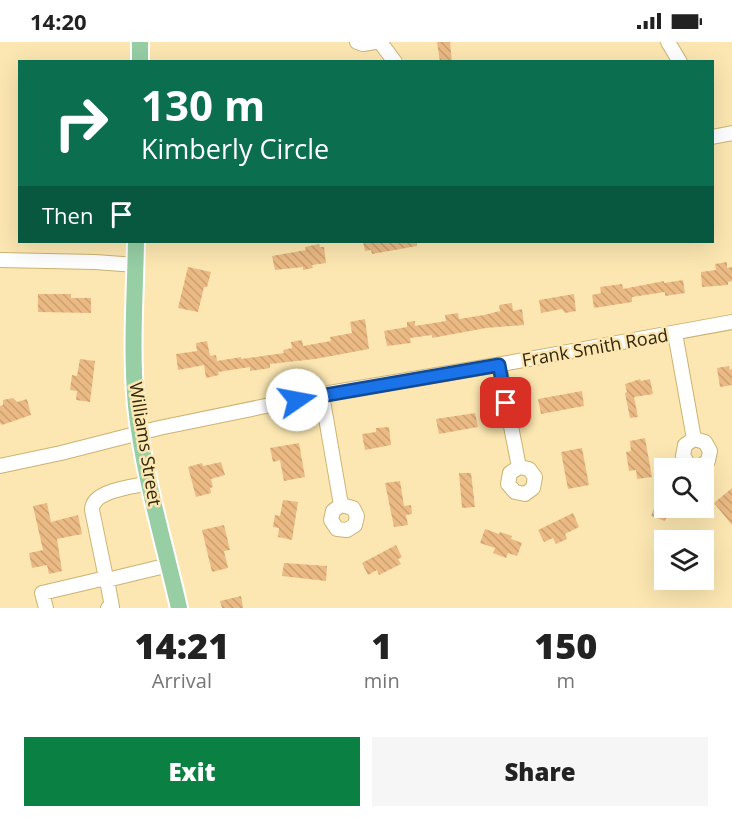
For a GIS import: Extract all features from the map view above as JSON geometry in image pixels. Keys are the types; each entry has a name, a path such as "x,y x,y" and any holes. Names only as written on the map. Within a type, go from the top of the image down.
{"main road":[{"path":"140,42 140,60"},
{"name":"Williams Street","path":"136,243 134,380 140,433 179,608"}],"street":[{"path":"357,42 363,44 375,42"},
{"path":"380,42 394,60"},
{"path":"668,42 679,60"},
{"path":"714,136 732,133"},
{"path":"0,260 136,265"},
{"name":"Frank Smith Road","path":"0,466 322,394 499,365 732,322"},
{"path":"675,333 694,439"},
{"path":"499,365 519,467"},
{"path":"322,394 341,505"},
{"path":"108,608 112,607 92,510 93,502 100,495 150,483"},
{"path":"46,608 42,593 169,565"}],"building":[{"path":"437,42 450,42 452,60 440,60"},
{"path":"363,243 417,243 417,246 372,254 371,250 365,251"},
{"path":"319,244 320,247 324,247 326,263 312,265 313,268 303,270 303,267 275,270 272,256 306,250 305,247"},
{"path":"727,262 727,268 732,267 732,281 728,282 728,285 702,287 701,272 716,270 715,264"},
{"path":"188,267 211,272 207,287 204,287 198,312 178,308"},
{"path":"683,280 685,293 665,296 665,292 632,297 632,302 594,308 592,295 601,293 600,287 622,284 623,289 664,281 664,283"},
{"path":"38,294 71,294 71,298 91,298 91,313 38,312"},
{"path":"574,294 576,311 565,313 562,309 541,313 539,300"},
{"path":"512,303 513,311 522,309 524,325 486,328 432,338 432,335 410,338 411,343 387,346 384,331 407,327 407,322 415,321 415,326 446,321 445,315 458,313 459,319 484,315 500,311 499,305"},
{"path":"365,319 369,349 270,364 270,368 250,371 250,367 218,372 219,375 206,378 204,365 178,370 176,354 197,351 196,343 207,341 210,356 216,355 217,361 284,353 283,350 292,348 291,342 302,340 303,346 331,341 330,337 352,333 350,322"},
{"path":"80,359 95,361 90,402 76,400 77,391 70,390 72,375 77,376"},
{"path":"729,366 730,370 732,369 732,385 720,387 717,368"},
{"path":"640,379 641,381 650,379 653,394 634,397 638,417 630,418 625,384"},
{"path":"582,391 584,406 541,414 538,399"},
{"path":"13,398 17,402 27,399 31,415 2,425 0,406 3,405 3,400"},
{"path":"475,413 478,427 439,434 436,419"},
{"path":"389,427 391,445 365,450 362,434 376,432 376,428"},
{"path":"645,438 652,477 637,479 636,470 629,471 626,452 631,451 630,441"},
{"path":"299,443 305,477 284,481 280,460 273,462 270,448"},
{"path":"582,448 589,485 568,489 561,452"},
{"path":"221,462 225,475 211,479 213,487 210,488 211,493 196,497 188,467 202,463 203,466"},
{"path":"459,473 471,473 475,507 462,508"},
{"path":"400,481 404,506 411,505 412,514 406,515 408,525 394,527 385,483"},
{"path":"732,488 732,525 714,503"},
{"path":"283,500 298,502 292,540 278,537 279,528 273,527 275,515 280,516"},
{"path":"47,503 51,522 78,515 82,534 57,539 62,571 49,574 47,565 32,568 29,553 43,550 33,506"},
{"path":"573,513 579,527 565,534 567,539 556,544 553,538 544,542 538,530"},
{"path":"224,525 230,550 224,551 228,568 212,572 202,530"},
{"path":"485,529 512,536 511,539 522,543 517,556 508,553 506,558 493,553 495,548 480,543"},
{"path":"396,545 402,557 398,559 401,564 379,575 377,570 368,575 362,563"},
{"path":"284,563 327,566 326,581 282,576"},
{"path":"241,596 243,608 222,608 220,601"}],"route":[{"path":"297,400 499,365 506,403"}]}
